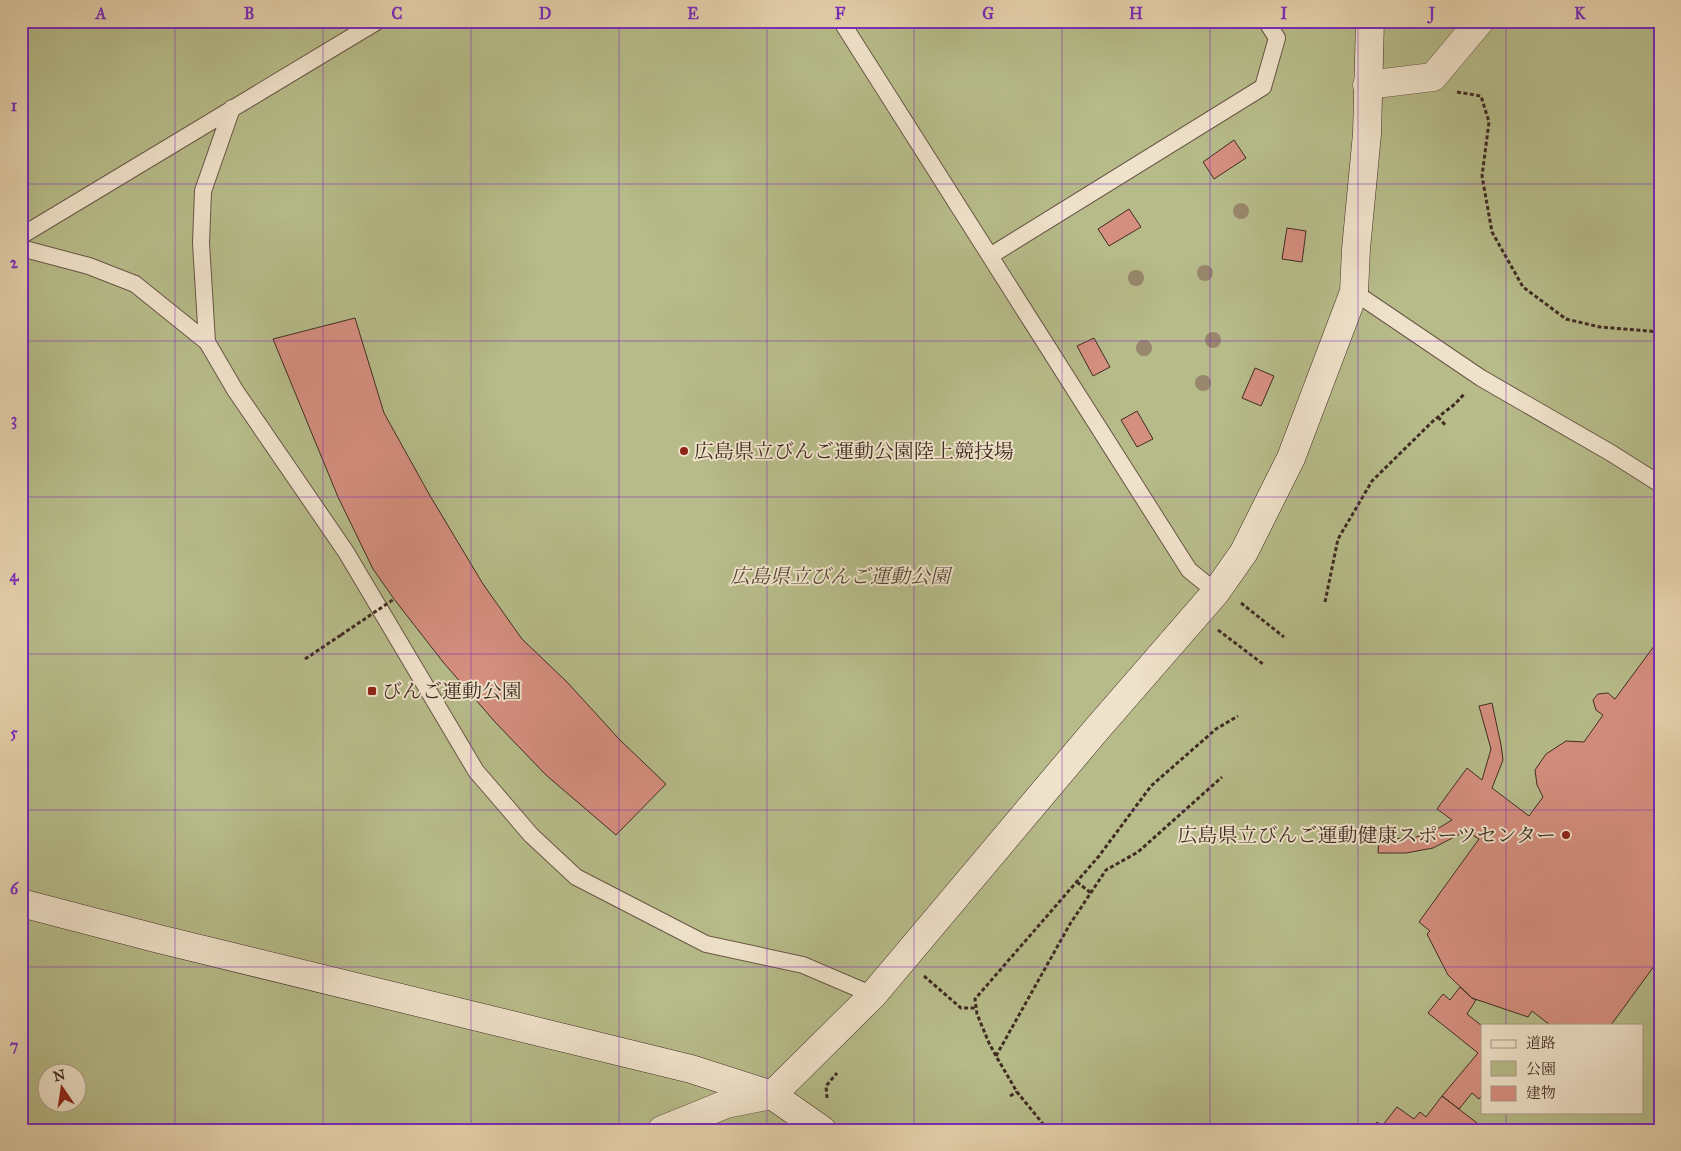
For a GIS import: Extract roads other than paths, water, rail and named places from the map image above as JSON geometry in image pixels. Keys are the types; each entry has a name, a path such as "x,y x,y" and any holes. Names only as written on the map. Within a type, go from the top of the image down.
{"street":[{"path":"662,1130 726,1104 772,1095 873,995 1096,730 1216,592 1244,552 1291,458 1354,292 1356,249 1367,134 1370,21"},
{"path":"1367,85 1433,77 1480,21"},
{"path":"21,903 159,939 691,1069 772,1095 822,1130"}],"lane":[{"path":"21,236 378,21"},
{"path":"841,21 1189,570 1216,592"},
{"path":"990,256 1263,86 1277,38 1266,21"},
{"path":"207,342 201,243 203,191 232,108"},
{"path":"21,248 89,266 135,284 207,342 235,390 346,552 476,770 531,835 576,877 706,944 803,965 873,995"},
{"path":"1354,292 1481,378 1660,484"}],"place":[{"name":"広島県立びんご運動公園陸上競技場","path":"684,451"},
{"name":"びんご運動公園","path":"372,691"},
{"name":"広島県立びんご運動健康スポーツセンター","path":"1566,835"}],"park label":[{"name":"広島県立びんご運動公園","path":"840,576"}]}
